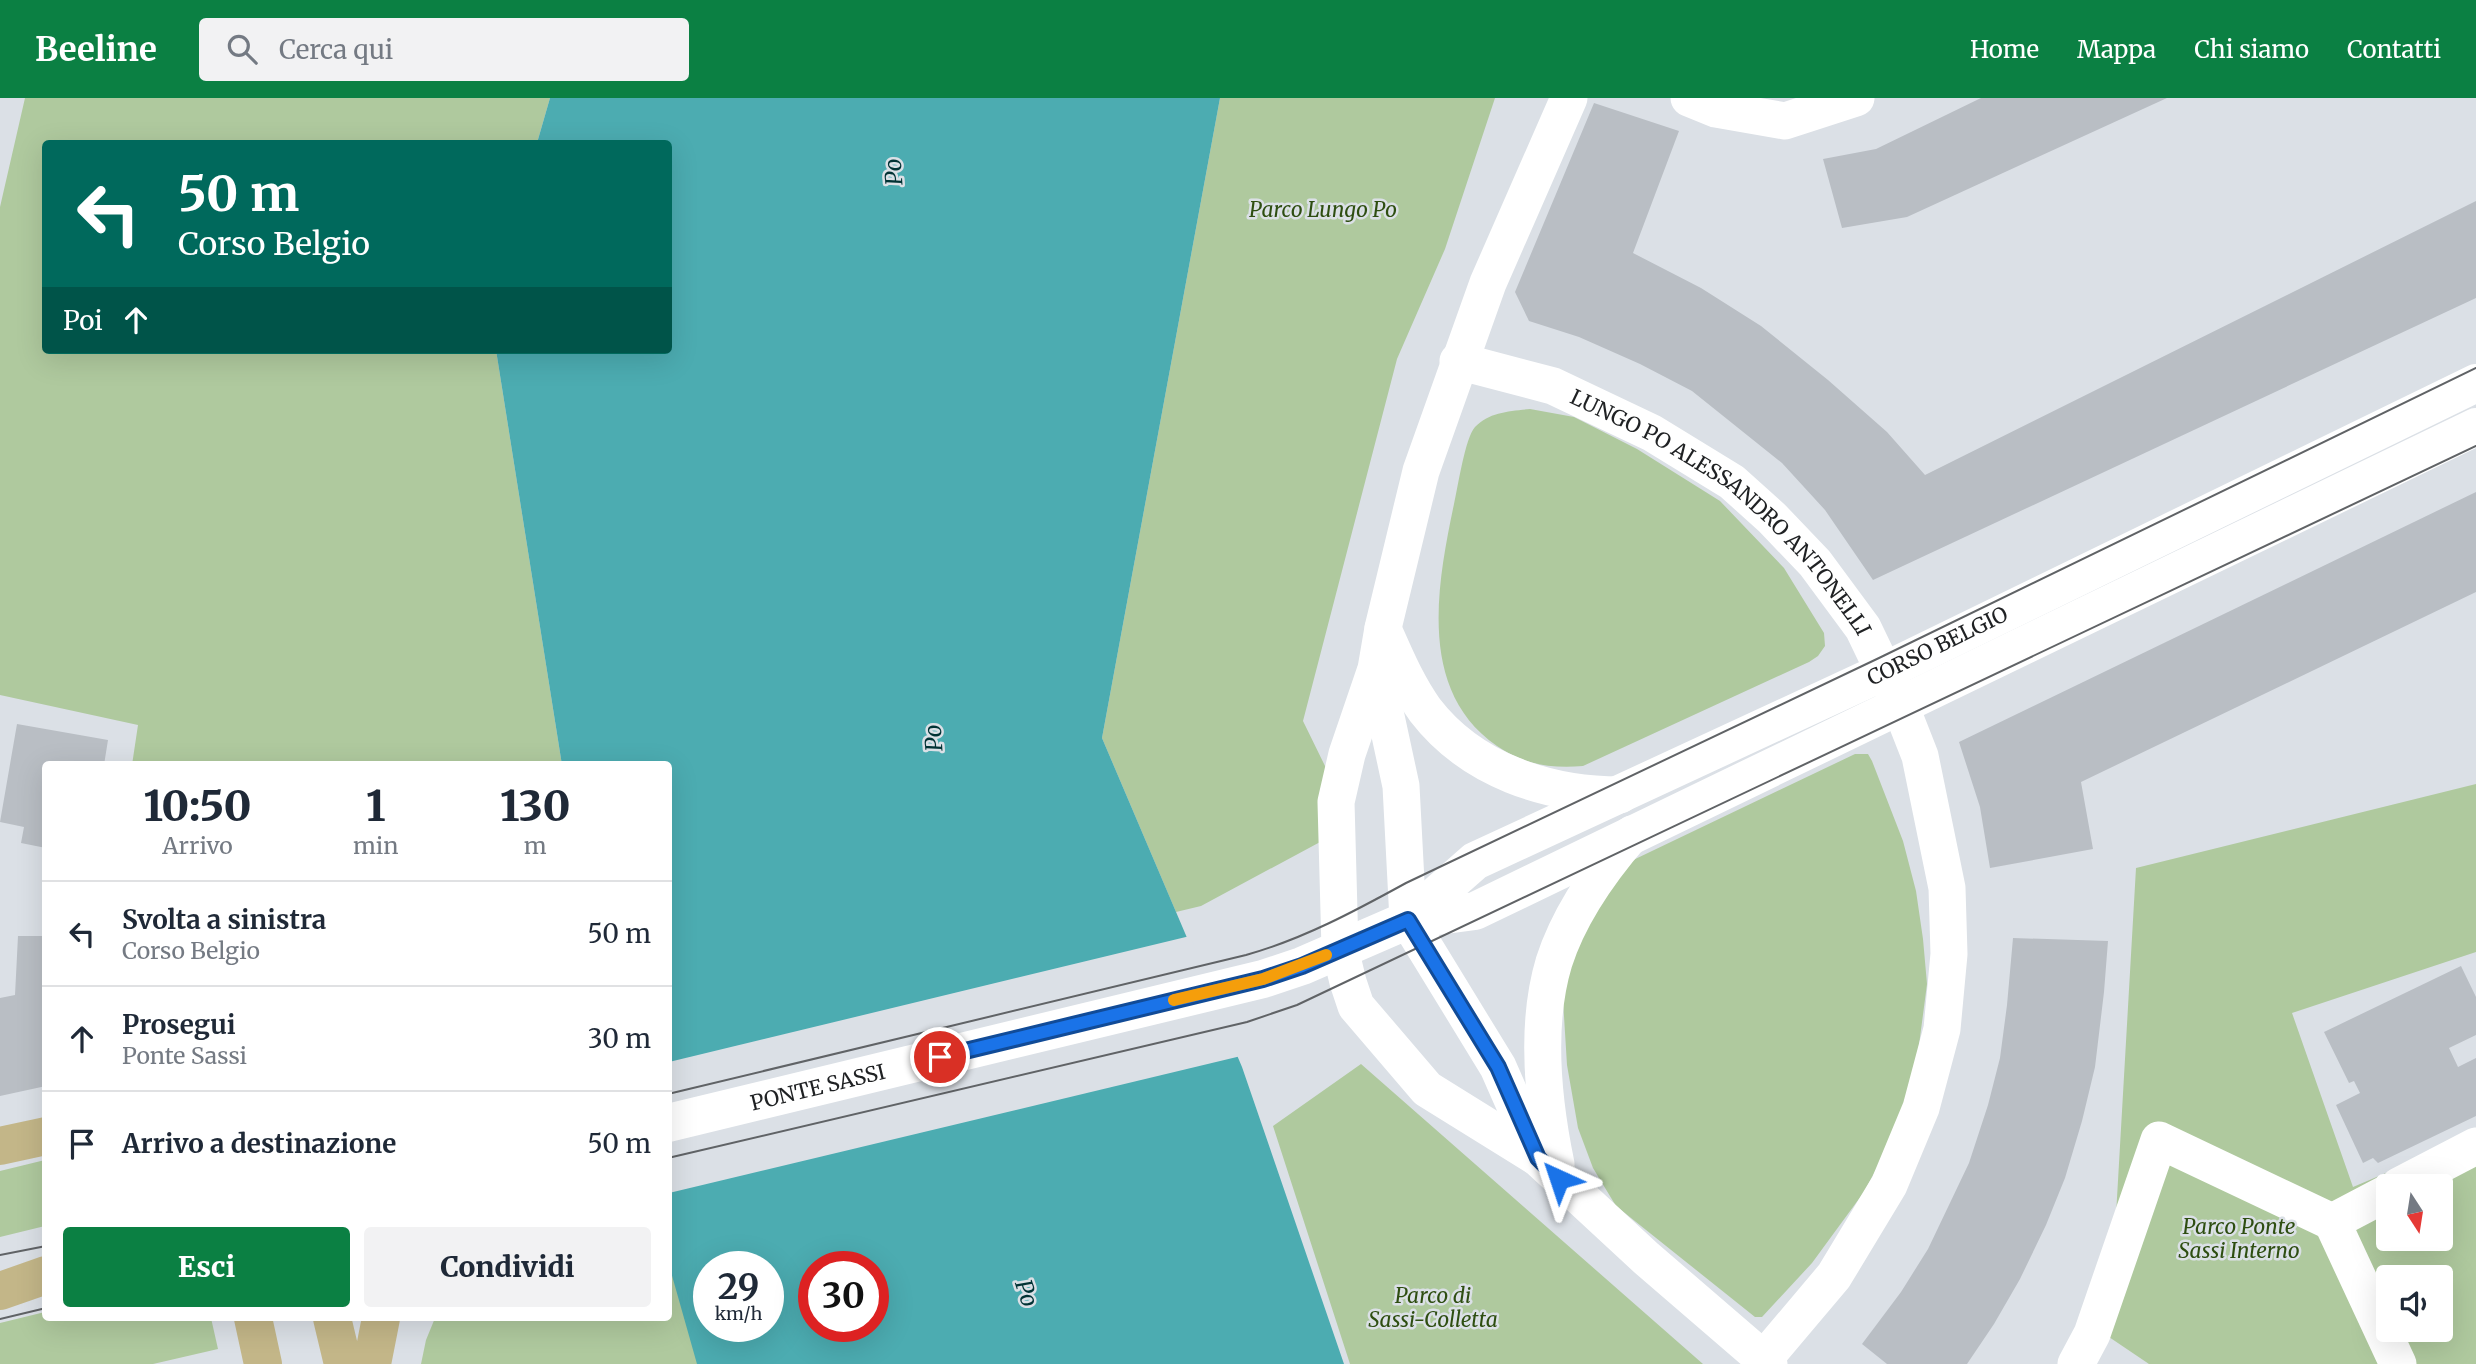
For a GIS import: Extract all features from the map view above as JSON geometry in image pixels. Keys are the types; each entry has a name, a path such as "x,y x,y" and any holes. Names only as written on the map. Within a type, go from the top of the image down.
{"main road":[{"name":"CORSO BELGIO","path":"1253,981 1302,966 1408,920 1475,911 1632,834 1892,688 2476,383"},
{"name":"CORSO BELGIO","path":"1408,920 1475,862 1620,795 1892,688 2476,427"},
{"name":"PONTE SASSI","path":"672,1122 1253,981"},
{"path":"0,1146 42,1137"},
{"path":"0,1277 42,1276"},
{"path":"0,1291 42,1276"},
{"path":"254,1321 263,1364"},
{"path":"333,1321 343,1364"},
{"path":"372,1364 380,1321"}],"street":[{"name":"LUNGO PO ALESSANDRO ANTONELLI","path":"1458,361 1553,386 1652,433 1732,482 1772,518 1815,563 1863,628 1892,688 1925,775 1947,888 1949,954 1941,1029 1921,1108 1889,1185 1834,1276 1767,1362 1549,1168 1427,1089 1356,1006 1340,949 1336,802 1346,754 1376,669 1382,628 1421,471 1458,361 1488,283 1569,98"},
{"path":"1689,98 1716,109 1785,121 1856,98"},
{"path":"1382,628 1402,671 1425,709 1468,751 1499,771 1545,787 1592,795 1620,795"},
{"name":"LUNGO PO ALESSANDRO ANTONELLI","path":"1376,669 1401,786 1408,920 1498,1067 1549,1168"},
{"path":"1549,1168 1544,1053 1546,1000 1555,961 1574,916 1612,857 1632,834"},
{"path":"2076,1364 2092,1334 2159,1140 2332,1222 2398,1364"},
{"path":"2422,1174 2476,1146"},
{"path":"2332,1222 2376,1199"}],"green space":[{"path":"25,98 550,98 538,140 42,140 42,354 497,354 561,761 133,761 138,725 0,695 0,207"},
{"name":"Parco Lungo Po","path":"1220,98 1495,98 1445,249 1397,359 1303,721 1326,768 1335,834 1201,906 1176,912 1102,738"},
{"path":"1530,409 1574,417 1637,449 1720,501 1784,568 1824,633 1825,646 1818,656 1583,766 1538,764 1497,746 1471,723 1454,696 1444,667 1439,635 1442,568 1462,463 1471,433 1481,422 1493,415"},
{"path":"1855,754 1868,754 1872,761 1903,841 1916,891 1927,984 1916,1068 1889,1145 1864,1192 1812,1263 1762,1317 1755,1317 1616,1206 1593,1168 1578,1128 1567,1065 1563,1000 1577,933 1629,862"},
{"name":"Parco Ponte Sassi Interno","path":"2476,784 2476,952 2292,1013 2353,1187 2376,1177 2376,1251 2454,1251 2454,1174 2384,1174 2476,1135 2476,1364 2149,1364 2109,1337 2136,868"},
{"name":"Parco di Sassi-Colletta","path":"1361,1064 1703,1364 1350,1364 1273,1126"},
{"path":"42,1161 42,1227 0,1237 0,1171"},
{"path":"672,1204 700,1251 693,1251 693,1342 736,1342 773,1364 421,1364 434,1321 672,1321"},
{"path":"42,1313 42,1321 212,1321 218,1349 153,1364 0,1364 0,1323"}],"water":[{"name":"Po","path":"550,98 1220,98 1102,738 1242,1067 1344,1364 697,1364 672,1276 672,761 561,761 497,354 672,354 672,140 538,140"}],"pier":[{"path":"1190,936 1241,1056 672,1192 672,1061"}],"building":[{"path":"1981,98 2167,98 1907,217 1842,228 1823,159 1876,149"},
{"path":"1594,103 1679,131 1633,253 1701,288 1761,326 1887,432 1925,475 2476,201 2476,298 1873,580 1825,510 1782,463 1692,391 1579,337 1529,321 1515,292"},
{"path":"2476,492 2476,592 2081,782 2093,849 1990,868 1980,807 1959,742"},
{"path":"17,724 108,740 105,761 42,761 42,847 21,843 24,827 0,822"},
{"path":"18,936 42,936 42,1087 0,1096 0,998 15,995"},
{"path":"2013,938 2108,941 2095,1067 2082,1121 2065,1178 2046,1225 2020,1279 1967,1364 1887,1364 1862,1344 1901,1292 1928,1249 1969,1163 2000,1058"},
{"path":"2461,966 2476,997 2476,1035 2449,1048 2458,1067 2476,1058 2476,1116 2378,1163 2373,1158 2363,1163 2336,1105 2360,1093 2354,1081 2349,1083 2324,1032"}],"tram line":[{"path":"672,1093 1246,955 1288,941 2476,368"},
{"path":"672,1157 1247,1022 1297,1005 2476,446"},
{"path":"0,1255 42,1247"},
{"path":"0,1319 42,1309"}],"slow traffic":[{"path":"1174,1000 1263,979 1326,955"}],"route":[{"path":"940,1057 1263,979 1302,966 1408,920 1498,1067 1538,1158 1559,1179"}]}
